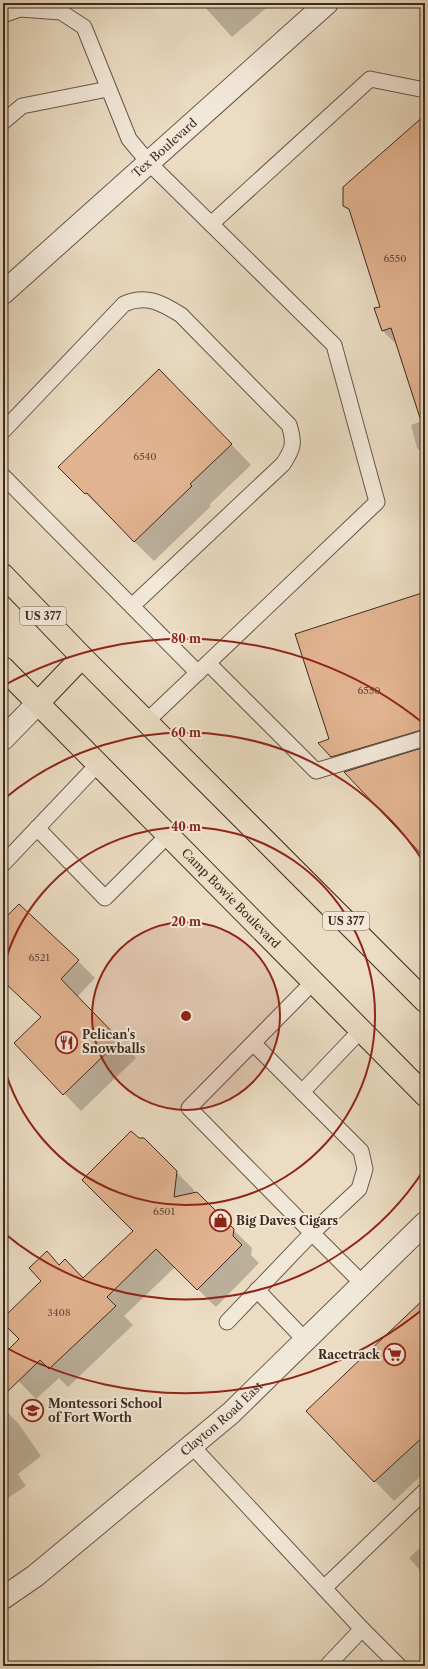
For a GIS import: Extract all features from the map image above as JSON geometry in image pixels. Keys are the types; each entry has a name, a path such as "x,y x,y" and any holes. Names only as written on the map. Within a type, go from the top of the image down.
{"main road":[{"name":"US 377","path":"3,575 82,657 425,1001"},
{"path":"38,703 82,657"},
{"name":"Camp Bowie Boulevard","path":"3,668 425,1094"}],"street":[{"name":"Tex Boulevard","path":"3,293 327,3"},
{"path":"3,740 38,703"},
{"name":"Clayton Road East","path":"3,1598 35,1576 231,1413 425,1223"}],"lane":[{"path":"3,15 20,9 61,12 84,27 129,139 149,163 334,345 377,502 147,721"},
{"path":"211,224 370,79 425,90"},
{"path":"3,122 22,106 108,89"},
{"path":"3,431 124,304 134,299 148,300 163,304 181,315 289,425 293,437 292,451 283,464 132,606"},
{"path":"3,476 132,606 203,668 316,771 425,738"},
{"path":"3,864 98,764"},
{"path":"37,828 105,898 169,834"},
{"path":"313,982 189,1108 363,1284"},
{"path":"302,1092 361,1030"},
{"path":"228,1322 312,1233 359,1189 365,1169 361,1151 253,1043"},
{"path":"257,1290 306,1340"},
{"path":"192,1446 362,1629 399,1666"},
{"path":"324,1588 425,1491"},
{"path":"326,1666 362,1629"}],"building":[{"path":"425,115 425,417 420,418 391,328 382,331 374,308 380,307 349,209 343,206 343,187"},
{"path":"159,369 232,444 190,484 192,486 134,542 87,493 85,494 58,467"},
{"path":"425,592 425,729 331,757 318,743 329,739 295,634"},
{"path":"425,747 425,858 344,772"},
{"path":"19,904 79,960 61,979 120,1040 63,1095 14,1043 41,1017 3,981 3,920"},
{"path":"131,1131 139,1138 144,1138 177,1171 174,1197 197,1192 234,1229 233,1236 242,1245 197,1290 156,1249 107,1297 116,1306 49,1369 40,1360 3,1396 3,1355 19,1339 3,1323 3,1318 41,1281 29,1268 47,1251 59,1265 65,1259 83,1278 133,1231 82,1180"},
{"name":"Racetrack","path":"425,1298 425,1435 374,1482 306,1411"}],"place":[{"name":"Pelican's Snowballs","path":"67,1042"},
{"name":"Big Daves Cigars","path":"220,1221"},
{"name":"Racetrack","path":"395,1355"},
{"name":"Montessori School of Fort Worth","path":"32,1411"}]}
